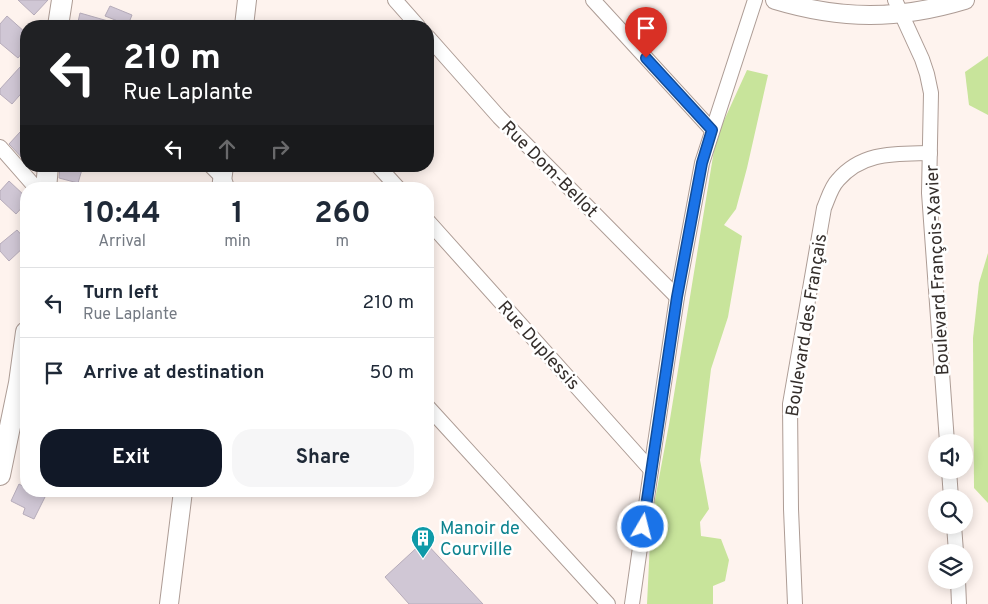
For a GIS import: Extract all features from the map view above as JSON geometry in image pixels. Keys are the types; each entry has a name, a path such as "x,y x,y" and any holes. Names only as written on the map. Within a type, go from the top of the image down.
{"main road":[{"path":"59,20 62,0"},
{"path":"0,475 20,376"}],"street":[{"path":"245,20 247,0"},
{"path":"395,0 413,20"},
{"path":"592,0 712,130"},
{"path":"632,604 677,297 702,163 755,0"},
{"path":"775,0 842,15 898,7 940,8 965,0"},
{"name":"Boulevard François-Xavier","path":"898,7 928,74 931,93 929,194 946,434"},
{"name":"Rue Dom-Bellot","path":"434,43 499,117 677,297"},
{"path":"0,147 20,169"},
{"name":"Boulevard des Français","path":"795,604 791,509 790,404 824,208 836,181 855,165 884,154 930,153"},
{"path":"23,172 32,182"},
{"path":"383,172 393,182"},
{"name":"Rue Duplessis","path":"434,228 651,470"},
{"path":"434,414 608,604"},
{"path":"169,604 182,497"},
{"path":"958,589 959,604"}],"green space":[{"path":"988,56 988,115 969,105 965,72"},
{"path":"747,70 768,75 736,209 724,225 742,236 728,317 711,369 700,460 709,509 700,522 701,536 721,539 729,560 725,581 713,586 713,604 647,604 651,521 670,419 716,138"},
{"path":"988,253 988,503 974,488 973,338 979,283"}],"building":[{"path":"18,0 48,0 34,15"},
{"path":"110,6 132,15 130,20 115,20 105,16"},
{"path":"80,13 104,20 78,20"},
{"path":"7,16 20,28 20,56 18,58 0,43 0,24"},
{"path":"20,67 20,95 12,104 0,94 0,89"},
{"path":"20,132 20,156 9,144"},
{"path":"60,172 81,172 78,182 59,178"},
{"path":"9,181 20,191 20,210 16,214 0,199 0,191"},
{"path":"17,230 20,233 20,251 9,261 0,251 0,244"},
{"path":"19,484 20,497 45,497 34,519 23,514 25,508 11,501"},
{"name":"Manoir de Courville","path":"424,541 483,604 409,604 385,577"}],"place":[{"name":"Manoir de Courville","path":"423,559"}],"route":[{"path":"643,527 677,297 702,163 712,130 646,58"}]}
